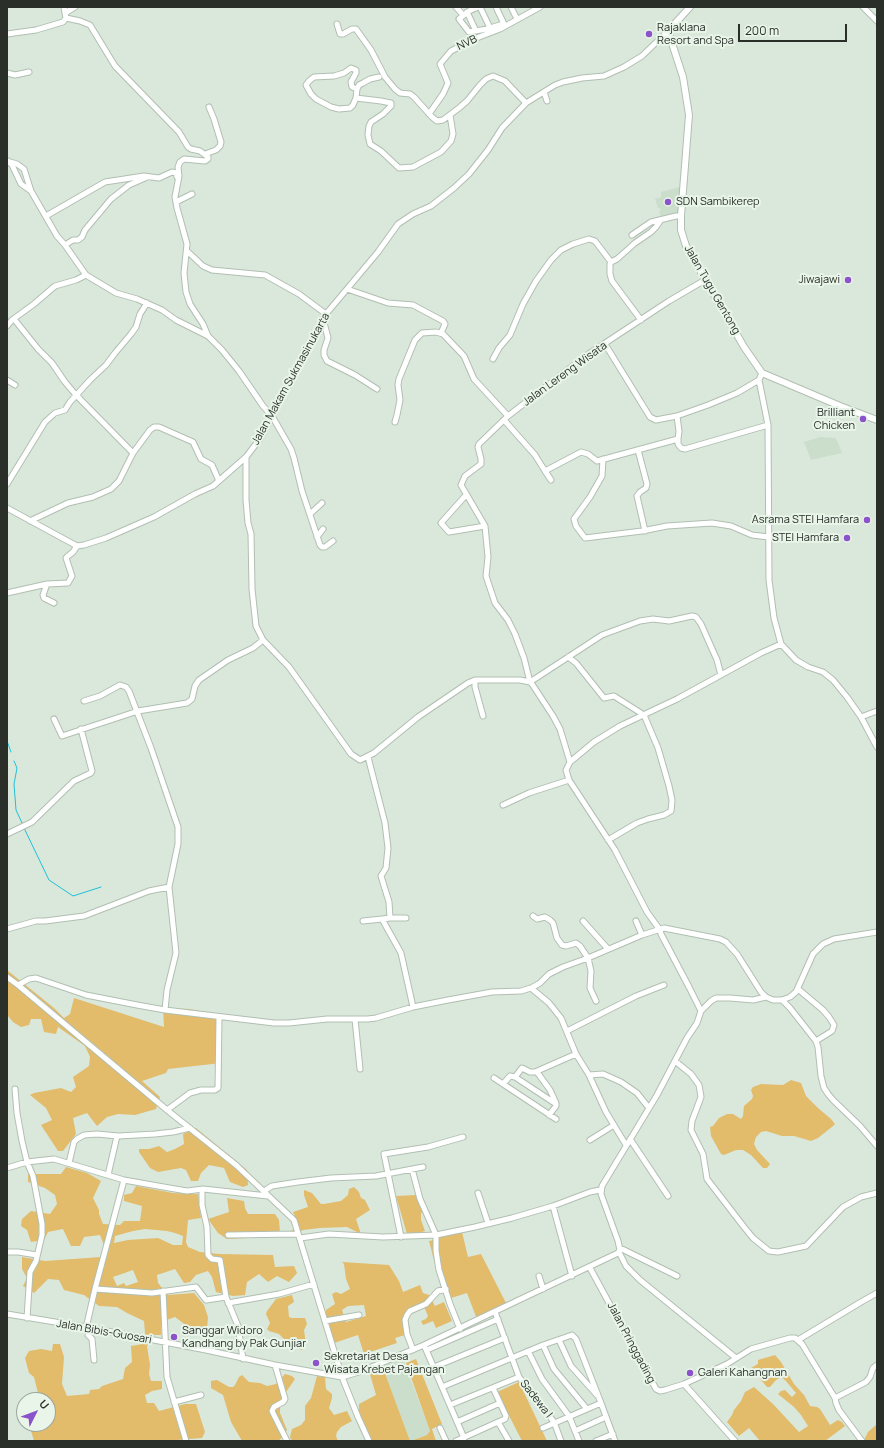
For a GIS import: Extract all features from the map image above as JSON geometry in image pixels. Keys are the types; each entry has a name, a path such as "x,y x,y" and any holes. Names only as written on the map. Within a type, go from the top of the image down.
{"main road":[{"path":"668,31 690,7"},
{"name":"Jalan Tugu Gentong","path":"668,31 683,77 689,115 681,230 686,246 705,280 744,347 762,373"},
{"path":"762,373 833,404 877,420"}],"street":[{"path":"64,7 66,16"},
{"path":"7,34 36,30 62,22 75,7"},
{"path":"456,7 465,13 476,31"},
{"path":"490,28 479,7 465,13 459,19 469,32 476,31 490,28 504,24 529,10 540,7"},
{"path":"496,7 504,24"},
{"path":"511,7 516,17"},
{"path":"863,7 877,21"},
{"name":"NVB","path":"429,114 448,84 440,64 451,51 479,37 500,29 529,10"},
{"path":"66,16 90,25 114,66 179,132 184,143 188,147 200,151 208,158 207,160 184,159 180,162 178,167 179,180 176,189 178,217 187,244 184,264 186,292 190,304 203,324 208,336"},
{"path":"337,24 341,34 356,29 395,89 400,93 410,94 414,97 435,120 440,121 450,115 464,104 486,79 492,76 505,81 526,103"},
{"name":"Jalan Makam Sukmasinukarta","path":"77,546 89,544 106,538 154,517 219,481 246,457 259,440 325,316 378,252 398,224 413,214 431,206 446,195 469,174 488,150 502,128 526,103 563,82 582,78 604,76 624,67 642,56 668,31"},
{"path":"357,89 354,89 351,84 356,73 356,70 351,68 344,73 334,76 314,77 306,86 311,94 332,107 339,109 350,108 354,105 359,85 370,79 379,77"},
{"path":"7,73 14,74 29,72"},
{"path":"544,92 547,100"},
{"path":"356,98 392,103 383,114 371,122 368,135 370,144 381,151 399,168 413,167 441,152 451,141 453,134 450,115"},
{"path":"205,154 216,150 220,146 221,142 209,107"},
{"path":"8,161 21,184 31,191"},
{"path":"8,161 17,164 24,170 31,191 57,236 65,244 86,275 116,293 147,303 162,310 176,320 208,336 222,350 272,416 292,453 302,491 317,538 322,547 325,547 334,541"},
{"path":"46,216 105,182 146,177 159,178 172,172 176,173 179,180"},
{"path":"65,244 73,240 78,240 82,237 85,230 111,199 129,185 146,177"},
{"path":"176,202 192,194"},
{"path":"632,235 651,222 681,216"},
{"path":"611,262 651,232 660,221"},
{"path":"493,359 499,348 510,335 524,304 540,275 551,260 561,250 589,239 595,241 611,262 610,274 612,281 641,320"},
{"path":"187,251 203,266 212,270 265,275 299,294 325,316 328,338 324,355 327,361 355,375 377,389"},
{"path":"7,326 55,286 76,280 86,275"},
{"name":"Jalan Lereng Wisata","path":"466,495 462,489 461,482 470,471 476,469 481,464 478,447 479,444 506,418 587,355 669,301 705,280"},
{"path":"347,289 388,303 413,305 444,321 441,333"},
{"path":"7,484 45,422 54,413 64,410 90,380 106,365 115,352 132,334 140,314 147,303"},
{"path":"14,319 38,349 52,363 76,395 133,453"},
{"path":"394,422 400,400 398,385 399,379 415,340 422,334 436,332 441,333 464,356 474,379 535,455 551,480"},
{"path":"604,344 652,419 658,420 677,416 737,394 759,380 762,373"},
{"path":"7,380 16,385"},
{"path":"759,380 768,425 769,580 774,618 781,644 796,660 808,667 823,672 833,680 848,697 877,746"},
{"path":"677,416 679,431 678,444 680,448 685,450 768,425"},
{"path":"30,520 68,503 93,497 111,489 119,481 133,453 150,430 154,427 159,427 190,440 201,459 212,465 219,481"},
{"path":"545,471 581,452 588,454 597,461 678,439"},
{"path":"638,450 647,484 646,488 637,496 645,531"},
{"path":"246,457 246,500 248,524 251,534 252,589 256,626 263,640 289,667 351,754 360,760 368,757 378,750 418,717 463,685 475,680 520,680 530,682 602,635 640,621 669,621 692,616 696,617 701,624 717,660 721,675"},
{"path":"603,459 602,476 590,497 575,517 574,521 576,526 583,536 589,538 645,531 667,526 712,523 731,526 752,535 769,537"},
{"path":"485,526 451,532 444,528 441,523 466,495 485,526 488,557 486,576 495,603 508,620 515,634 530,682 556,723 570,762"},
{"path":"310,514 322,503"},
{"path":"7,508 77,546 66,558 71,574 70,581 65,584 46,584 7,593"},
{"path":"7,514 12,511"},
{"path":"317,538 323,529"},
{"path":"46,584 43,595 44,598 54,603"},
{"path":"54,719 62,736 138,711 189,702 193,697 195,686 199,680 228,660 253,648 263,640"},
{"path":"701,1011 660,930 647,912 608,840 569,780 566,770 570,762 594,742 620,726 781,644"},
{"path":"568,657 576,663 604,698 614,696 644,715 664,765 672,795 672,808 670,811 664,815 648,818 608,840"},
{"path":"475,680 475,687 483,716"},
{"path":"84,701 100,696 120,685 126,687 129,691 138,711 178,827 178,844 170,887 176,953 167,990 165,1010"},
{"path":"861,717 877,711"},
{"path":"7,834 28,825 74,781 91,773 92,771 81,729"},
{"path":"368,757 385,823 388,854 386,868 381,876 389,902 390,918"},
{"path":"503,805 529,793 569,780"},
{"path":"7,929 36,921 45,922 84,916 149,891 170,887"},
{"path":"533,916 537,919 544,917 549,918 553,923 560,943 566,946 577,944 588,958 591,971 590,988 596,1001"},
{"path":"363,921 406,918"},
{"path":"382,919 401,953 413,1007"},
{"path":"583,921 608,949"},
{"path":"636,921 642,935"},
{"path":"18,985 29,978 36,978 86,995 165,1010 219,1017 279,1023 327,1019 355,1020 376,1018 413,1007 487,993 521,991 531,988 549,974 642,935 664,928 720,939 726,942 738,954 760,992 773,1000 782,1000 790,997 798,989 813,954 823,944 834,938 877,932"},
{"path":"7,977 167,1110 236,1165 294,1220 342,1377 369,1441"},
{"path":"567,1031 636,996 664,984"},
{"path":"531,988 555,1010 561,1018 576,1054 589,1075 614,1125 626,1145"},
{"path":"798,989 823,1010 833,1023 833,1030 816,1041"},
{"path":"736,1358 640,1280 626,1266 614,1227 600,1190 697,1023 701,1011 716,998 753,1000 766,997"},
{"path":"782,1000 816,1041 824,1088 833,1100 860,1126 877,1146"},
{"path":"167,1110 190,1093 201,1090 217,1089 219,1017"},
{"path":"355,1020 360,1069"},
{"path":"515,1077 523,1068 532,1073 537,1072 576,1054"},
{"path":"675,1061 691,1074 699,1085 701,1097 692,1121 691,1130 704,1154 707,1179 753,1238 769,1251 778,1252 806,1246 843,1208 861,1197 877,1193"},
{"path":"537,1072 552,1092 556,1104"},
{"path":"589,1075 603,1074 621,1082 637,1093 649,1108"},
{"path":"503,1084 510,1076 515,1077 556,1104"},
{"path":"494,1078 556,1119"},
{"path":"15,1089 17,1113 27,1162 33,1176 42,1224 42,1235 37,1255 30,1272 27,1318"},
{"path":"549,1115 556,1104"},
{"path":"590,1140 614,1125"},
{"path":"69,1163 73,1144 77,1139 84,1136 97,1134 117,1136 155,1134 190,1128"},
{"path":"108,1175 117,1136"},
{"path":"401,1237 384,1154 428,1148 463,1137"},
{"path":"630,1140 668,1196"},
{"path":"7,1168 27,1162 50,1158 124,1180 187,1191 202,1190 266,1194"},
{"path":"266,1194 266,1188 272,1186 331,1178 387,1174 423,1167"},
{"path":"412,1169 420,1199 436,1235 437,1259 460,1329"},
{"path":"94,1360 92,1339 88,1335 95,1289 124,1180"},
{"path":"202,1190 202,1205 207,1227 208,1255 212,1259 220,1260 226,1297 238,1326 243,1359"},
{"path":"228,1235 299,1236 329,1234 401,1237 436,1235 553,1206 584,1194 600,1190"},
{"path":"478,1193 488,1223"},
{"path":"553,1206 572,1276"},
{"path":"425,1348 495,1312 590,1268 620,1250"},
{"path":"620,1250 677,1276"},
{"path":"7,1252 37,1255"},
{"name":"Jalan Pringgading","path":"590,1268 656,1389 660,1391 684,1384"},
{"path":"539,1276 543,1289"},
{"path":"228,1303 279,1294 314,1284"},
{"path":"95,1289 152,1293 196,1288 206,1300 226,1297"},
{"path":"413,1350 407,1334 405,1320 407,1315 410,1311 426,1304 438,1291 446,1289"},
{"path":"163,1291 167,1377 186,1441"},
{"path":"798,1340 877,1293"},
{"name":"Sadewa I","path":"495,1312 519,1377 554,1422 561,1441"},
{"name":"Jalan Bibis-Guosari","path":"7,1314 206,1350 243,1359 342,1377"},
{"path":"325,1321 359,1315"},
{"path":"483,1318 486,1324"},
{"path":"342,1377 362,1371 413,1350 425,1348 498,1319"},
{"path":"442,1387 528,1351 572,1335 575,1337 615,1441"},
{"path":"434,1367 505,1338"},
{"path":"735,1441 684,1384 726,1364 751,1349 784,1338 798,1340 802,1344 835,1398 839,1410 862,1441"},
{"path":"559,1340 571,1366 598,1396"},
{"path":"543,1345 554,1369 586,1409"},
{"path":"425,1348 464,1438"},
{"path":"528,1351 542,1379 569,1416 579,1441"},
{"path":"275,1365 285,1399 272,1410 287,1441"},
{"path":"835,1398 866,1382 870,1378 873,1368 877,1365"},
{"path":"450,1406 519,1377"},
{"path":"456,1441 506,1417 493,1388"},
{"path":"174,1402 201,1395"},
{"path":"457,1422 500,1403"},
{"path":"542,1428 601,1403"},
{"path":"575,1431 606,1417"},
{"path":"498,1422 508,1441"},
{"path":"440,1428 446,1441"},
{"path":"597,1441 612,1434"}],"shaded area":[{"name":"SDN Sambikerep","path":"680,187 681,215 661,219 659,211 661,211 660,208 658,208 655,199 661,197 661,192"},
{"path":"820,437 836,438 842,453 811,460 804,442"},
{"path":"7,970 54,1008 64,1018 70,1014 74,998 164,1027 163,1008 189,1009 218,1014 221,1063 168,1069 166,1073 142,1081 160,1097 156,1109 135,1115 118,1114 107,1117 97,1126 87,1113 73,1118 76,1134 63,1151 58,1151 41,1125 52,1120 46,1108 30,1095 61,1088 71,1092 76,1087 73,1077 89,1066 90,1057 85,1046 58,1027 56,1034 44,1032 41,1019 31,1019 29,1025 21,1027 13,1022 8,1016 7,1011"},
{"path":"791,1080 801,1083 806,1096 835,1124 818,1138 811,1141 794,1136 782,1136 766,1131 761,1132 756,1137 754,1144 757,1150 770,1164 767,1168 763,1168 751,1155 743,1150 736,1150 724,1155 721,1154 711,1136 710,1127 713,1126 719,1118 727,1114 733,1114 741,1119 743,1116 744,1106 752,1099 753,1096 751,1090 753,1087 761,1084 783,1085"},
{"path":"196,1128 247,1170 248,1185 243,1187 230,1182 224,1168 209,1165 201,1173 198,1181 191,1181 186,1170 181,1168 158,1172 150,1168 139,1152 139,1149 149,1149 159,1146 167,1152 175,1149 184,1144 183,1134"},
{"path":"66,1167 87,1173 101,1181 93,1198 99,1210 103,1224 120,1225 124,1221 140,1221 142,1206 124,1201 124,1195 132,1193 136,1186 173,1193 198,1194 201,1218 188,1220 186,1242 188,1247 200,1252 219,1254 273,1255 275,1267 294,1266 297,1273 289,1282 277,1276 268,1282 259,1274 247,1282 245,1295 233,1296 216,1292 212,1277 208,1271 196,1275 190,1282 184,1283 175,1269 157,1275 158,1283 168,1295 194,1293 204,1305 208,1317 207,1328 204,1329 187,1326 175,1317 161,1322 161,1335 154,1335 147,1346 151,1381 162,1381 162,1389 152,1391 145,1395 147,1403 154,1403 159,1411 185,1404 196,1404 205,1432 202,1438 164,1441 34,1441 31,1432 56,1432 56,1392 38,1392 34,1377 29,1373 25,1358 29,1351 41,1349 52,1351 53,1344 60,1344 64,1357 62,1384 67,1396 89,1394 90,1390 99,1389 102,1386 123,1379 125,1368 132,1362 131,1346 143,1344 145,1333 144,1321 117,1307 99,1306 84,1295 64,1290 59,1280 48,1279 34,1293 23,1286 27,1278 22,1269 22,1257 45,1261 101,1257 105,1248 100,1235 84,1237 80,1246 71,1246 63,1229 48,1232 44,1240 31,1242 27,1230 21,1226 22,1219 31,1211 50,1214 57,1204 55,1195 45,1188 28,1182 28,1174 61,1174","holes":["145,1229 167,1231 183,1236 182,1245 173,1245 158,1238 128,1240 114,1243 115,1236 133,1231","133,1270 138,1282 126,1286 124,1283 117,1286 113,1277"]},
{"path":"354,1187 359,1192 361,1198 365,1200 370,1210 356,1219 361,1234 347,1227 320,1228 303,1230 291,1237 227,1239 218,1233 208,1219 229,1212 227,1198 244,1201 248,1214 275,1214 279,1220 280,1232 286,1232 300,1228 293,1212 308,1207 304,1190 312,1193 321,1204 324,1204 341,1201 348,1195 349,1189"},
{"path":"416,1195 424,1212 421,1213 421,1220 425,1231 407,1234 396,1196"},
{"path":"462,1232 468,1257 481,1254 506,1303 497,1308 499,1313 478,1322 467,1293 451,1298 441,1267 436,1268 429,1241 439,1239 439,1236"},
{"path":"342,1262 389,1265 399,1281 403,1292 420,1285 423,1293 429,1295 435,1306 444,1302 452,1321 436,1328 433,1321 423,1325 421,1321 426,1319 428,1316 423,1304 406,1311 410,1329 405,1331 405,1335 395,1338 397,1343 364,1354 358,1335 334,1343 326,1317 326,1310 335,1304 332,1294 336,1292 341,1294 350,1289 346,1279 344,1264","holes":["364,1305 366,1316 346,1322 342,1310 348,1306"]},
{"path":"292,1295 294,1302 288,1306 289,1317 305,1318 307,1324 304,1330 306,1344 302,1350 291,1346 279,1334 267,1329 270,1323 266,1314 267,1311 276,1299"},
{"path":"400,1351 430,1431 427,1435 411,1441 380,1359"},
{"path":"775,1355 794,1384 804,1395 810,1406 820,1409 830,1425 838,1420 845,1426 825,1441 760,1441 749,1428 739,1436 727,1422 741,1401 745,1392 754,1387 773,1404 799,1432 808,1426 794,1407 778,1394 785,1390 792,1397 796,1393 785,1380 781,1377 770,1387 767,1387 751,1368 758,1364 758,1360"},
{"path":"416,1359 442,1424 432,1429 436,1441 411,1441 427,1435 430,1431 406,1363"},
{"path":"382,1365 410,1441 371,1441 359,1411 359,1404 376,1395 369,1371"},
{"path":"285,1374 292,1376 295,1379 280,1401 280,1413 287,1430 279,1441 242,1441 231,1422 223,1395 211,1388 211,1381 217,1380 229,1387 233,1387 242,1375 249,1382 260,1383 267,1386 276,1384"},
{"path":"317,1376 325,1377 326,1389 332,1394 329,1408 334,1415 347,1411 352,1421 341,1427 337,1432 336,1436 338,1441 292,1441 290,1437 292,1429 301,1425 305,1420 305,1406 311,1398"},
{"path":"519,1382 547,1441 522,1441 497,1392"},
{"path":"877,1424 877,1441 862,1441 868,1432"}],"waterway":[{"path":"7,741 11,752"},
{"path":"14,761 17,768 14,784 16,810 22,823"},
{"path":"24,828 49,880 73,896 101,887"}],"place":[{"name":"Rajaklana Resort and Spa","path":"649,34"},
{"name":"SDN Sambikerep","path":"668,202"},
{"name":"Jiwajawi","path":"848,280"},
{"name":"Brilliant Chicken","path":"863,419"},
{"name":"Asrama STEI Hamfara","path":"867,520"},
{"name":"STEI Hamfara","path":"847,538"},
{"name":"Sanggar Widoro Kandhang by Pak Gunjiar","path":"174,1337"},
{"name":"Sekretariat Desa Wisata Krebet Pajangan","path":"316,1363"},
{"name":"Galeri Kahangnan","path":"690,1373"}]}
